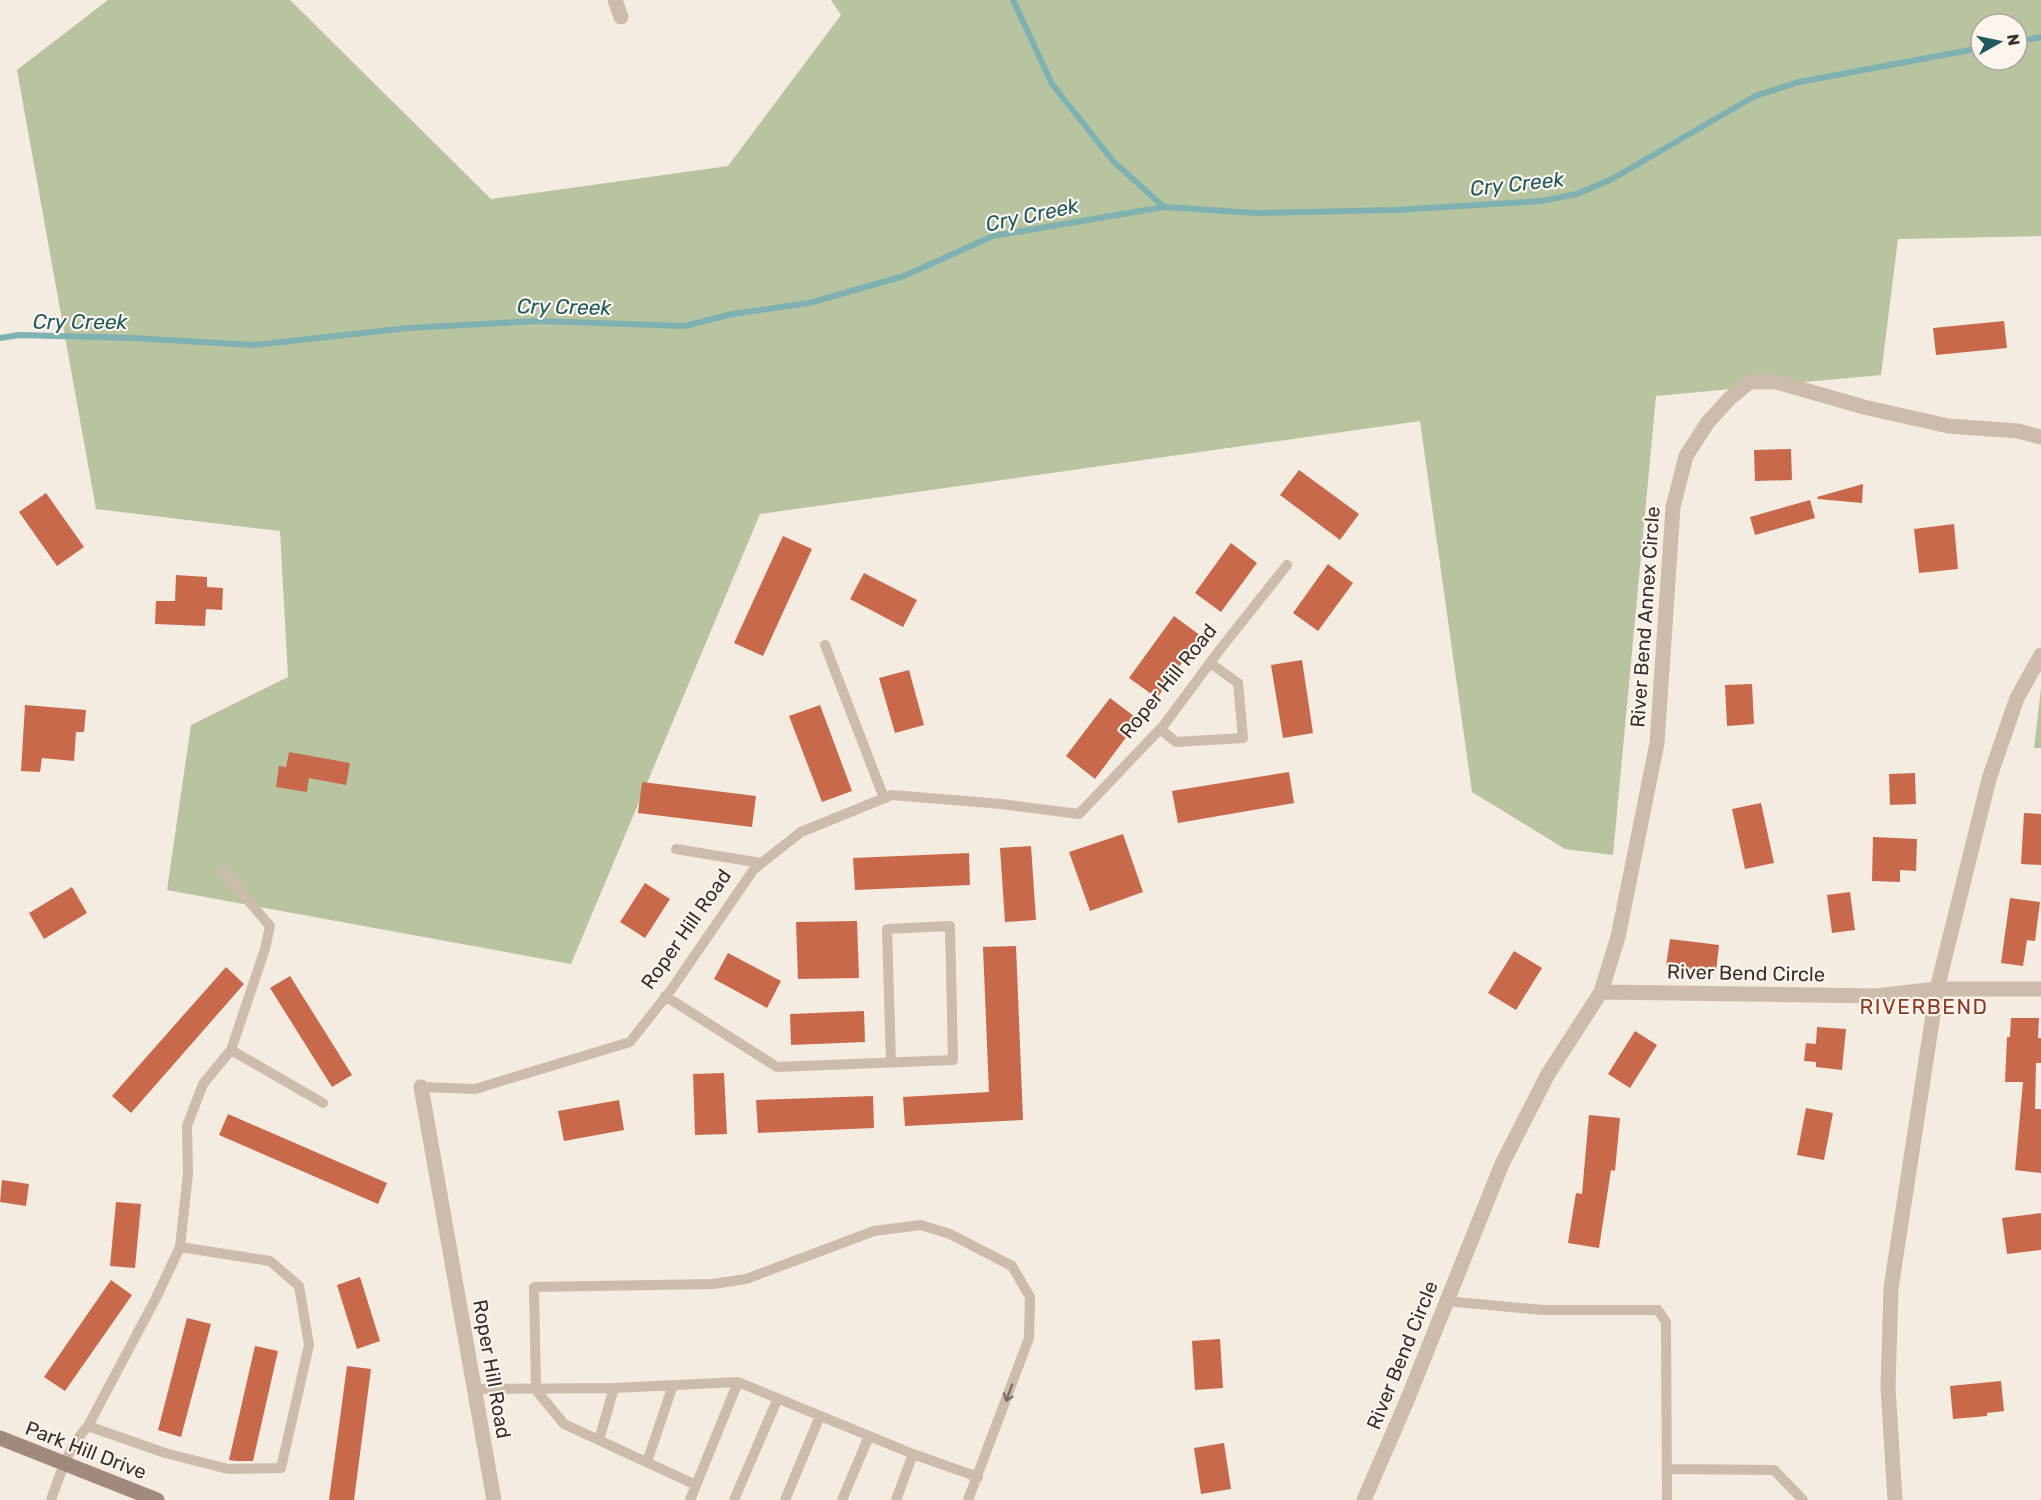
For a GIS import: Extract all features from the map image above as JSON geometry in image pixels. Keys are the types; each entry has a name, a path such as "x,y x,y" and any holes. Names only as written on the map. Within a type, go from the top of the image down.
{"main road":[{"name":"Park Hill Drive","path":"0,1438 157,1500"}],"street":[{"path":"615,0 621,18"},
{"name":"River Bend Annex Circle","path":"1601,992 1617,937 1658,743 1673,507 1686,456 1708,422 1730,398 1750,382 1776,382 1864,407 1948,426 2018,431 2041,437"},
{"path":"1895,1500 1888,1387 1891,1288 1937,990 1989,779 2017,698 2041,655"},
{"name":"River Bend Circle","path":"1364,1500 1406,1403 1502,1164 1548,1074 1601,992 1876,996 1937,990 2041,988"},
{"name":"Roper Hill Road","path":"421,1088 494,1500"}],"lane":[{"name":"Roper Hill Road","path":"421,1088 475,1089 630,1042 666,996 754,869 801,832 892,795 990,803 1079,814 1160,729 1287,565"},
{"path":"825,645 884,798"},
{"path":"1160,729 1176,742 1243,738 1238,683 1210,663"},
{"path":"676,849 761,863"},
{"path":"51,1500 64,1464 80,1434 88,1426 156,1298 180,1247 188,1174 187,1126 203,1084 231,1050 265,949 270,926 223,872"},
{"path":"666,996 777,1067 953,1060 950,926 887,928 891,1062"},
{"path":"231,1050 323,1103"},
{"path":"696,1485 564,1424 536,1390 534,1287 713,1284 746,1279 874,1231 921,1225 950,1234 1012,1266 1030,1297 1029,1338 968,1500"},
{"path":"88,1426 165,1453 228,1468 281,1468 309,1344 299,1286 270,1261 180,1247"},
{"path":"1446,1301 1543,1310 1658,1310 1666,1322 1667,1500"},
{"path":"474,1389 614,1388 738,1382 913,1454 978,1477"},
{"path":"690,1500 738,1382"},
{"path":"647,1462 673,1385"},
{"path":"599,1440 614,1388"},
{"path":"734,1500 778,1398"},
{"path":"785,1500 820,1416"},
{"path":"842,1500 869,1436"},
{"path":"896,1500 913,1454"},
{"path":"1667,1469 1774,1470 1803,1500"}],"green space":[{"path":"108,0 290,0 491,199 728,166 841,15 831,0 2041,0 2041,236 1898,239 1881,375 1656,396 1613,855 1565,849 1472,792 1420,421 760,514 571,964 167,890 191,725 288,677 280,531 96,509 17,70"},
{"path":"2041,688 2041,748 2034,748"}],"building":[{"path":"2004,321 2007,348 1936,355 1933,328"},
{"path":"1791,449 1792,480 1755,481 1754,450"},
{"path":"1299,470 1359,514 1340,540 1280,495"},
{"path":"1863,484 1862,503 1818,499 1817,497"},
{"path":"46,493 84,547 57,566 19,512"},
{"path":"1810,500 1815,518 1755,535 1750,517"},
{"path":"1954,524 1958,569 1919,573 1914,529"},
{"path":"783,536 812,549 763,656 734,643"},
{"path":"1231,543 1257,563 1221,612 1195,593"},
{"path":"1328,564 1353,583 1318,631 1293,613"},
{"path":"864,573 917,600 903,627 850,599"},
{"path":"176,575 207,577 207,587 223,588 222,610 206,609 205,626 155,624 156,601 175,601"},
{"path":"1174,616 1201,636 1157,698 1129,678"},
{"path":"1302,660 1313,733 1283,738 1271,665"},
{"path":"909,670 924,725 895,733 879,678"},
{"path":"1752,684 1754,724 1727,726 1725,685"},
{"path":"1110,698 1139,720 1095,779 1066,756"},
{"path":"25,705 86,710 84,732 76,732 74,761 42,758 40,772 21,771"},
{"path":"820,705 852,791 822,802 789,716"},
{"path":"289,752 350,763 346,785 309,778 307,792 276,787 279,766 286,767"},
{"path":"1289,772 1294,803 1178,823 1172,791"},
{"path":"1915,773 1916,804 1890,805 1889,774"},
{"path":"642,782 756,796 752,827 638,813"},
{"path":"1761,803 1774,863 1745,869 1732,809"},
{"path":"2024,813 2041,814 2041,865 2021,864"},
{"path":"1123,834 1143,892 1090,911 1069,852"},
{"path":"1873,837 1917,839 1916,871 1900,870 1900,882 1872,881"},
{"path":"1031,846 1036,920 1005,922 1000,848"},
{"path":"969,853 970,885 855,890 853,858"},
{"path":"645,883 670,899 645,938 620,922"},
{"path":"72,887 87,913 44,939 29,913"},
{"path":"1850,892 1855,930 1832,933 1827,895"},
{"path":"2010,898 2040,902 2035,941 2027,940 2023,966 2001,963"},
{"path":"857,921 859,978 798,979 796,922"},
{"path":"1670,939 1719,945 1716,972 1666,966"},
{"path":"1016,946 1023,1120 905,1126 903,1097 989,1092 983,947"},
{"path":"1514,951 1542,968 1516,1010 1488,993"},
{"path":"728,953 781,981 767,1008 714,979"},
{"path":"226,967 244,984 131,1113 112,1096"},
{"path":"290,976 352,1075 332,1087 270,988"},
{"path":"864,1011 865,1042 791,1045 790,1014"},
{"path":"2011,1018 2039,1018 2038,1038 2041,1038 2041,1063 2036,1063 2035,1109 2041,1109 2041,1173 2015,1170 2023,1082 2005,1082 2007,1037 2010,1037"},
{"path":"1817,1027 1846,1029 1842,1070 1816,1067 1816,1062 1804,1061 1806,1043 1816,1044"},
{"path":"1635,1031 1657,1045 1630,1088 1608,1074"},
{"path":"724,1073 727,1134 695,1135 693,1074"},
{"path":"873,1096 874,1128 758,1133 756,1100"},
{"path":"619,1100 624,1130 564,1141 558,1111"},
{"path":"1806,1108 1833,1113 1824,1160 1797,1155"},
{"path":"228,1114 387,1183 378,1204 219,1135"},
{"path":"1589,1115 1620,1118 1615,1171 1611,1170 1599,1248 1568,1243 1576,1193 1582,1194"},
{"path":"2,1180 29,1184 26,1206 0,1202"},
{"path":"116,1202 141,1204 135,1268 110,1266"},
{"path":"2041,1213 2041,1250 2007,1254 2002,1218"},
{"path":"360,1277 380,1341 357,1349 337,1285"},
{"path":"111,1280 132,1295 65,1391 44,1377"},
{"path":"187,1318 211,1324 181,1437 158,1430"},
{"path":"1220,1339 1223,1388 1195,1390 1192,1341"},
{"path":"255,1346 278,1351 253,1461 229,1460"},
{"path":"347,1366 371,1369 354,1500 329,1500"},
{"path":"2001,1381 2004,1411 1987,1413 1987,1416 1953,1419 1950,1386"},
{"path":"1224,1443 1231,1489 1201,1494 1194,1448"}],"waterway":[{"path":"1013,0 1052,84 1113,161 1164,207"},
{"name":"Cry Creek","path":"2029,40 2041,37"},
{"name":"Cry Creek","path":"0,338 19,335 132,338 254,345 408,328 538,321 685,326 732,314 809,303 904,276 993,236 1164,207 1256,213 1396,210 1541,201 1577,194 1612,179 1755,96 1799,82 1969,50"}],"district":[{"name":"RIVERBEND","path":"1924,1007"}]}
